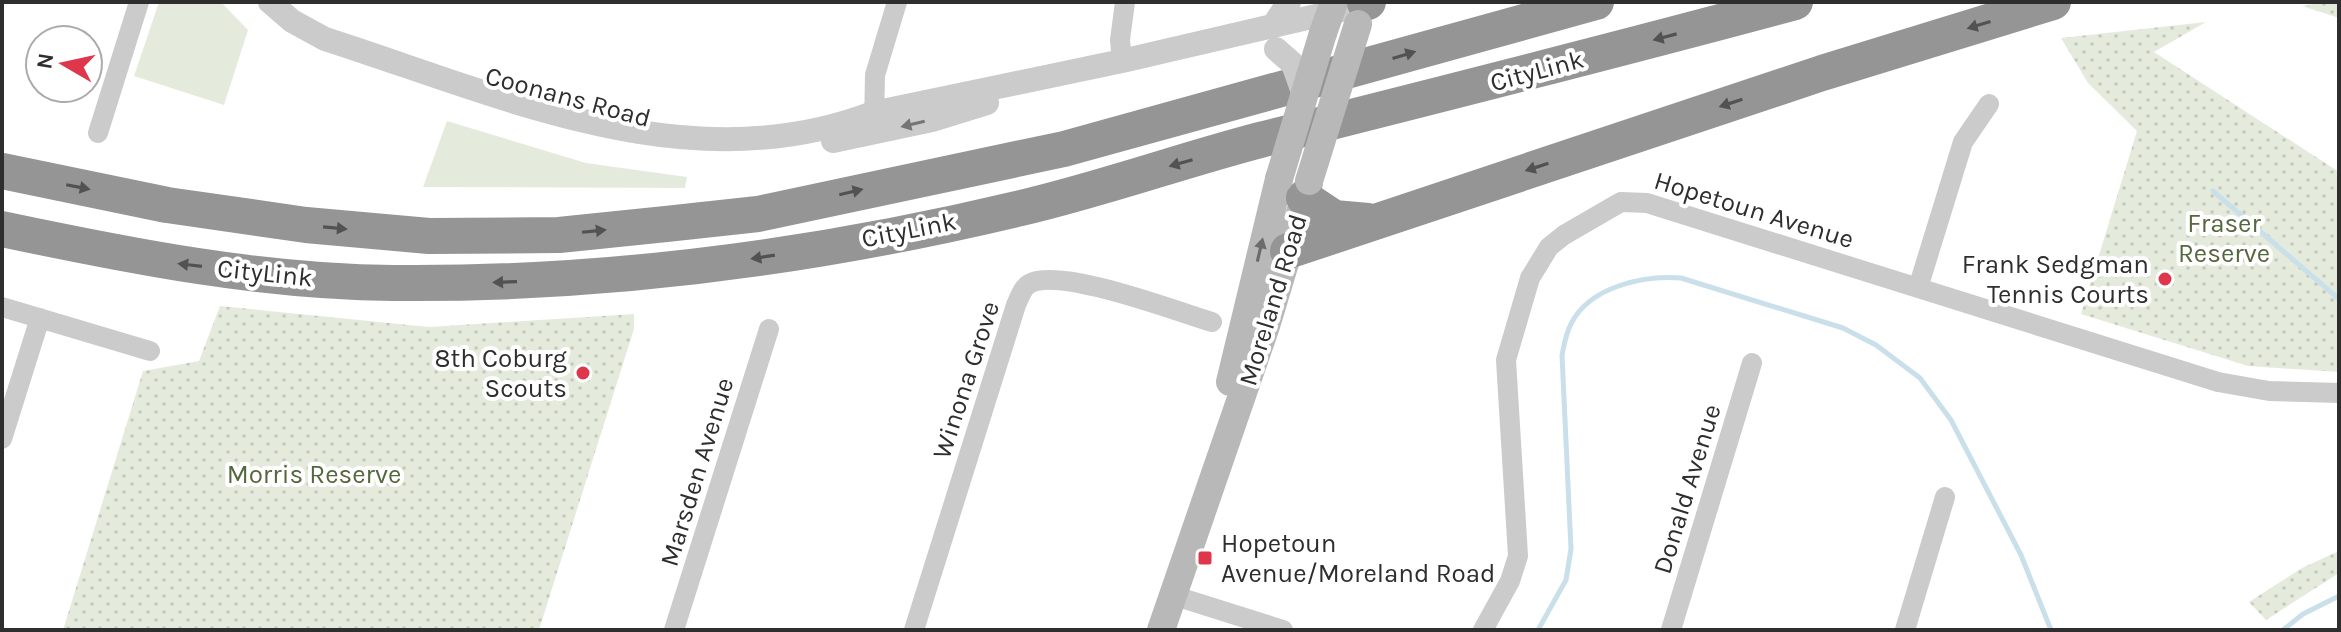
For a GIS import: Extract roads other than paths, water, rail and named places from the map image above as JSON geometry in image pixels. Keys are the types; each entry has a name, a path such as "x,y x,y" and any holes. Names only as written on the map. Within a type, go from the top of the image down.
{"highway":[{"name":"CityLink","path":"2,171 167,205 306,225 429,236 559,235 666,224 758,214 1064,149 1596,2"},
{"name":"CityLink","path":"2,229 178,263 287,277 403,283 510,282 631,275 857,241 1023,207 1256,142 1795,2"},
{"path":"1288,251 1822,73 2053,2"},
{"path":"1297,184 1334,218 1366,221 1397,213"}],"main road":[{"name":"Moreland Road","path":"1161,630 1297,184 1364,8"},
{"name":"Moreland Road","path":"1172,595 1230,434 1288,251 1297,184 1289,142 1329,16"}],"street":[{"path":"98,133 139,2"},
{"path":"874,123 875,75 897,2"},
{"path":"1122,61 1120,40 1125,2"},
{"path":"1275,37 1289,2"},
{"name":"Coonans Road","path":"267,6 293,37 335,56 562,129 637,147 673,152 762,152 874,123 932,120 1122,61 1243,33 1275,37"},
{"path":"1275,37 1329,16 1364,8"},
{"path":"1275,37 1293,64 1304,95"},
{"path":"1918,288 1963,142 1989,104"},
{"name":"Hopetoun Avenue","path":"1483,630 1510,581 1518,556 1506,360 1530,278 1539,260 1556,241 1608,208 1633,200 2240,388 2339,393"},
{"name":"Winona Grove","path":"914,630 1016,305 1025,288 1040,281 1079,282 1212,322"},
{"path":"2,307 150,351"},
{"path":"2,439 40,318"},
{"name":"Marsden Avenue","path":"674,630 769,329"},
{"name":"Donald Avenue","path":"1671,630 1752,363"},
{"path":"1905,630 1945,497"},
{"path":"1172,595 1283,630"}],"waterway":[{"path":"2213,191 2339,299"},
{"path":"1538,630 1566,580 1571,549 1562,355 1568,331 1579,311 1604,292 1634,281 1666,278 1681,278 1843,328 1876,345 1920,378 1951,420 2021,555 2051,630"},
{"path":"2283,630 2303,614 2339,596"}],"place":[{"name":"Frank Sedgman Tennis Courts","path":"2165,279"},
{"name":"8th Coburg Scouts","path":"583,373"},
{"name":"Hopetoun Avenue/Moreland Road","path":"1205,558"}],"park label":[{"name":"Fraser Reserve","path":"2224,238"},
{"name":"Morris Reserve","path":"314,474"}]}
